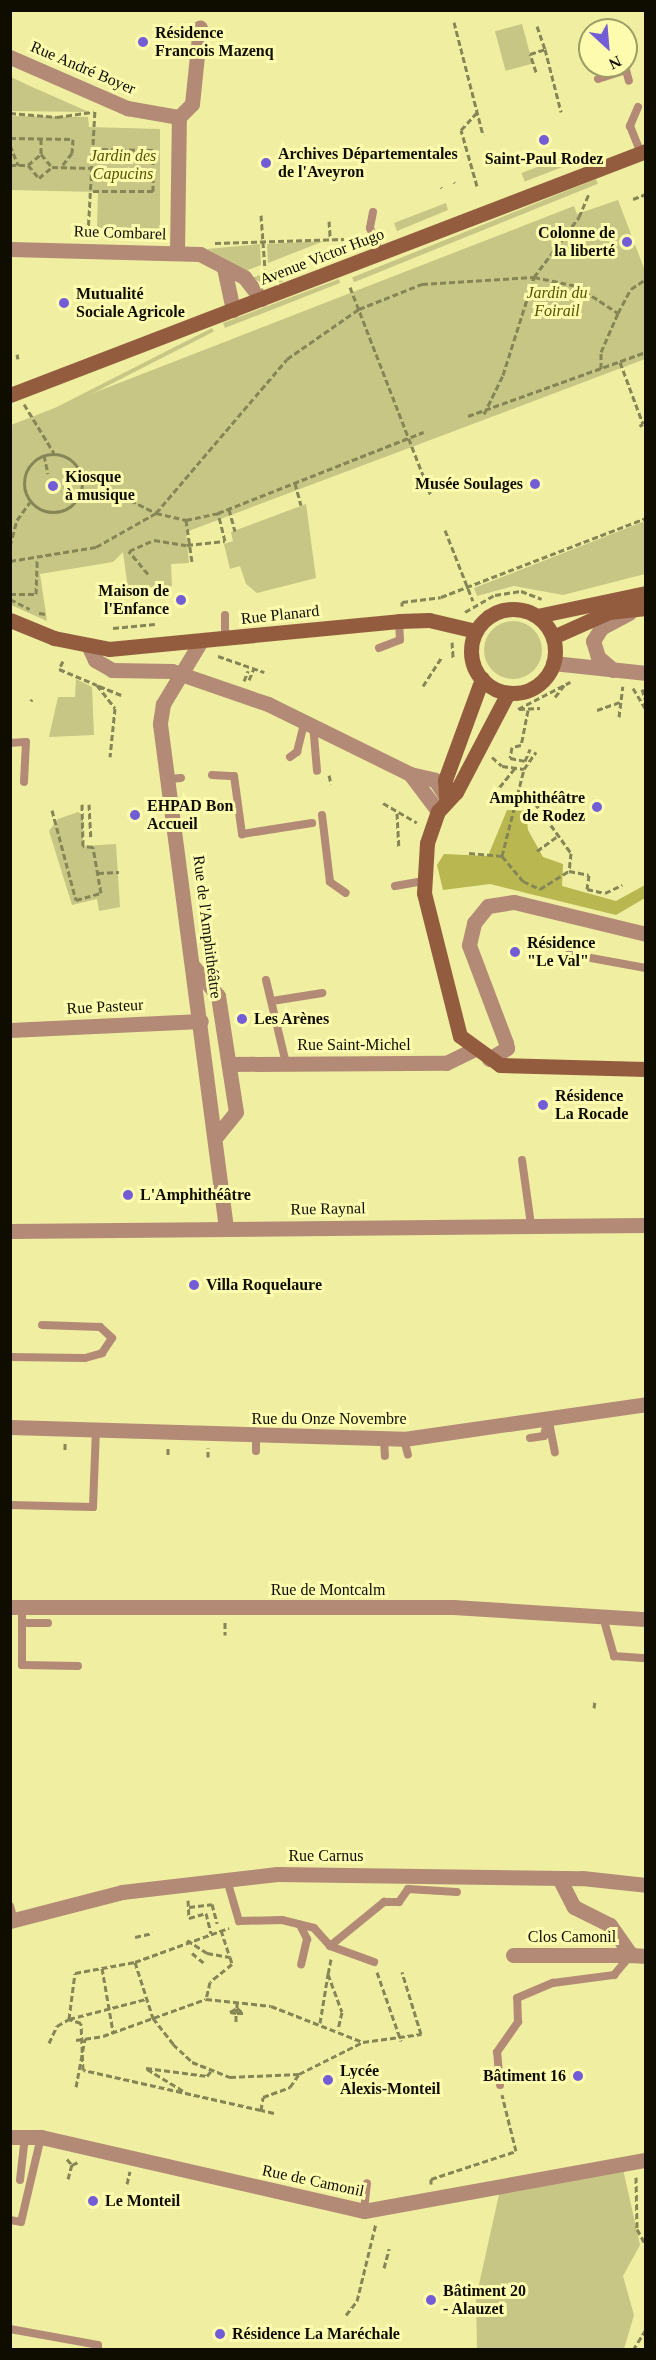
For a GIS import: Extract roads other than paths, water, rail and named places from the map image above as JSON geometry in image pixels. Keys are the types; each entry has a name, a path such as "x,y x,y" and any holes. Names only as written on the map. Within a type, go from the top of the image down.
{"main road":[{"name":"Avenue Victor Hugo","path":"17,399 233,310 643,152"},
{"path":"537,616 553,637 553,663 536,686 508,693 482,679 472,661 476,631 498,611 518,609 537,616 645,593"},
{"path":"553,637 609,612 629,613 645,608"},
{"name":"Rue Planard","path":"10,620 109,650 206,647 225,639 396,616 429,620 476,631"},
{"path":"482,679 452,762 442,804 427,843 424,881 449,991 472,1046 489,1059 519,1068 645,1070"},
{"path":"442,804 464,777 496,712 508,693"},
{"path":"452,762 464,777"}],"street":[{"path":"177,253 179,117 192,104 200,27"},
{"name":"Rue André Boyer","path":"10,57 127,108 179,117"},
{"name":"Rue Combarel","path":"10,249 200,254 244,277 261,299"},
{"path":"224,268 233,310"},
{"path":"613,670 598,657 593,641 601,628 629,613"},
{"path":"88,645 94,660 124,674 182,674 309,722 396,764 410,774 435,780 442,804"},
{"name":"Rue de l'Amphithéâtre","path":"206,647 182,674 162,704 175,778 194,966 226,1228"},
{"path":"553,663 645,673"},
{"path":"489,1059 507,1048 469,945 474,923 488,906 514,902 645,934"},
{"path":"194,966 218,996 230,1064 236,1112 216,1137"},
{"name":"Rue Pasteur","path":"10,1030 201,1021"},
{"name":"Rue Saint-Michel","path":"230,1064 446,1063 472,1046"},
{"name":"Rue Raynal","path":"10,1231 645,1225"},
{"name":"Rue du Onze Novembre","path":"10,1427 96,1430 256,1444 404,1439 548,1416 645,1404"},
{"name":"Rue de Montcalm","path":"16,1607 453,1607 645,1619"},
{"name":"Rue Carnus","path":"12,1916 122,1892 227,1880 383,1872 561,1882 582,1878 645,1885"},
{"name":"Clos Camonil","path":"561,1882 574,1907 610,1925 638,1956"},
{"name":"Clos Camonil","path":"513,1955 638,1956"},
{"name":"Rue de Camonil","path":"26,2137 364,2211 644,2162"}],"lane":[{"path":"598,79 626,70 629,81"},
{"path":"638,107 630,126 643,152"},
{"path":"373,212 370,228 380,253"},
{"path":"225,615 225,639"},
{"path":"379,648 400,640 396,616"},
{"path":"290,757 297,752 309,722"},
{"path":"309,722 317,771"},
{"path":"10,743 26,742 24,782"},
{"path":"212,775 234,777 242,834 312,823"},
{"path":"322,815 330,882 346,893"},
{"path":"395,886 424,881"},
{"path":"569,954 645,968"},
{"path":"266,980 286,1064"},
{"path":"272,1001 322,993"},
{"path":"522,1160 531,1225"},
{"path":"10,1357 85,1358 102,1353 112,1338 100,1327 42,1325"},
{"path":"530,1438 544,1436 548,1416"},
{"path":"548,1416 555,1452"},
{"path":"10,1505 93,1507 96,1430"},
{"path":"384,1439 385,1456"},
{"path":"404,1439 408,1455"},
{"path":"16,1607 22,1623 22,1665 78,1666"},
{"path":"603,1617 614,1656 645,1658"},
{"path":"22,1623 48,1623"},
{"path":"227,1880 239,1921 314,1928 330,1946 374,1962"},
{"path":"330,1946 384,1902 399,1902 408,1889 457,1892"},
{"path":"300,1925 307,1939 301,1964"},
{"path":"500,2085 497,2052 518,2022 517,1998 553,1983 614,1975 638,1956"},
{"path":"20,2180 26,2137"},
{"path":"10,2220 21,2222 26,2137"},
{"path":"364,2211 367,2183"},
{"path":"10,2329 98,2345 98,2349"}],"place":[{"name":"Résidence Francois Mazenq","path":"143,42"},
{"name":"Saint-Paul Rodez","path":"544,140"},
{"name":"Archives Départementales de l'Aveyron","path":"266,163"},
{"name":"Colonne de la liberté","path":"627,242"},
{"name":"Mutualité Sociale Agricole","path":"64,303"},
{"name":"Musée Soulages","path":"535,484"},
{"name":"Kiosque à musique","path":"53,486"},
{"name":"Maison de l'Enfance","path":"181,600"},
{"name":"Amphithéâtre de Rodez","path":"597,807"},
{"name":"EHPAD Bon Accueil","path":"135,815"},
{"name":"Résidence \"Le Val\"","path":"515,952"},
{"name":"Les Arènes","path":"242,1019"},
{"name":"Résidence La Rocade","path":"543,1105"},
{"name":"L'Amphithéâtre","path":"128,1195"},
{"name":"Villa Roquelaure","path":"194,1285"},
{"name":"Bâtiment 16","path":"578,2076"},
{"name":"Lycée Alexis-Monteil","path":"328,2080"},
{"name":"Le Monteil","path":"93,2201"},
{"name":"Bâtiment 20 - Alauzet","path":"431,2300"},
{"name":"Résidence La Maréchale","path":"220,2334"}],"park label":[{"name":"Jardin des Capucins","path":"123,165"},
{"name":"Jardin du Foirail","path":"557,302"}]}
